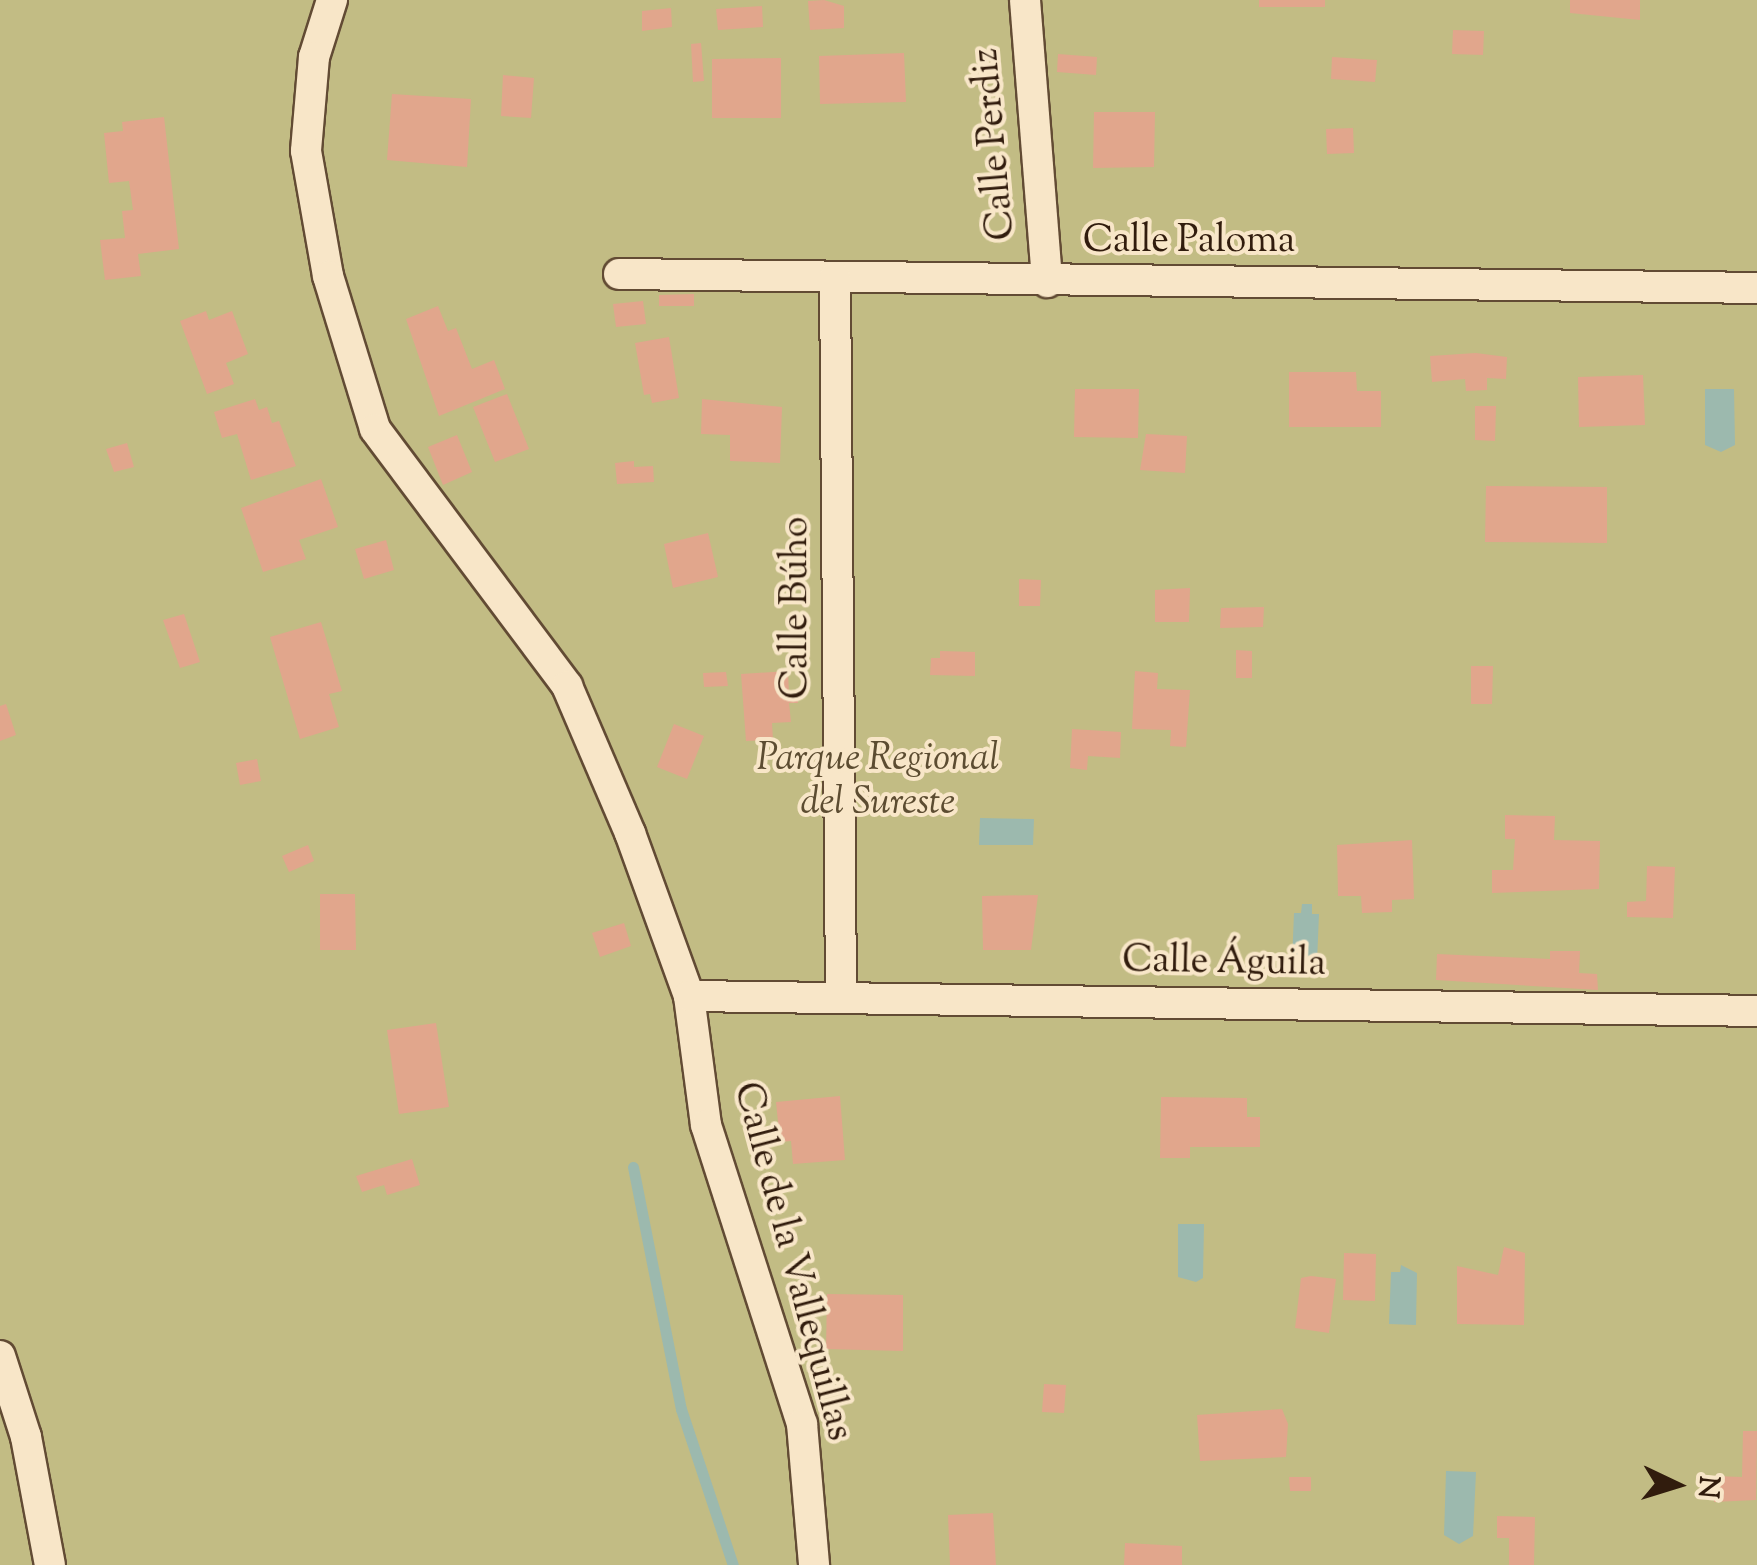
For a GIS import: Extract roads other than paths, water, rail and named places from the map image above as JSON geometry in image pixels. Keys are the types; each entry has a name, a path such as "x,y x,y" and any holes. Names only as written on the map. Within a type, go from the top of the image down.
{"street":[{"name":"Calle de la Vallequillas","path":"332,0 314,57 306,151 328,276 375,429 567,686 690,996 706,1125 802,1424 814,1565"},
{"name":"Calle Perdiz","path":"1025,0 1047,282"},
{"name":"Calle Paloma","path":"620,274 1757,288"},
{"name":"Calle Búho","path":"835,277 840,998"},
{"name":"Calle Águila","path":"690,996 1757,1011"},
{"path":"0,1356 26,1437 50,1565"}],"waterway":[{"path":"633,1167 681,1409 733,1565"}],"park label":[{"name":"Parque Regional del Sureste","path":"878,783"}]}
